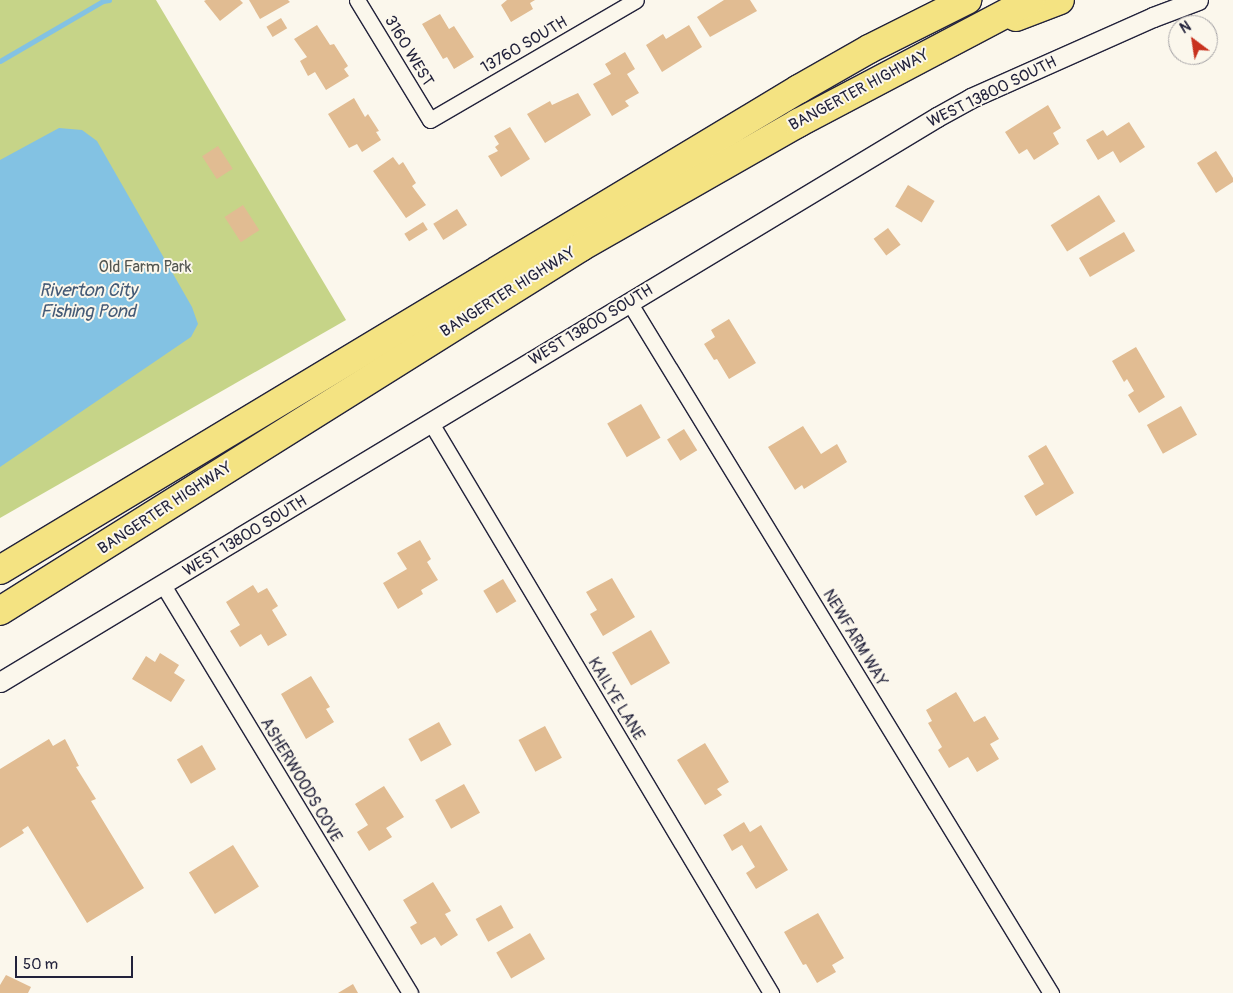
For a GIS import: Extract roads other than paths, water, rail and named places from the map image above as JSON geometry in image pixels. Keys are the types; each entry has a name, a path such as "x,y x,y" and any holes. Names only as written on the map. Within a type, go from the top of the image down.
{"highway":[{"path":"799,89 865,44 942,0"},
{"name":"BANGERTER HIGHWAY","path":"0,570 799,89 869,49 967,0"},
{"name":"BANGERTER HIGHWAY","path":"0,611 581,247 706,174 888,74 1031,0"},
{"path":"888,74 978,33 1060,0"}],"street":[{"name":"3160 WEST","path":"357,0 430,120"},
{"name":"13760 SOUTH","path":"430,120 636,0"},
{"name":"WEST 13800 SOUTH","path":"0,682 936,117 998,86 1153,17 1198,0"},
{"name":"NEWFARM WAY","path":"629,302 1051,993"},
{"name":"KAILYE LANE","path":"431,423 771,993"},
{"name":"ASHERWOODS COVE","path":"163,585 410,993"}],"water":[{"name":"Riverton City Fishing Pond","path":"59,128 82,130 97,141 192,307 198,324 191,337 0,467 0,160"}],"waterway":[{"path":"0,61 103,1 109,0"}],"park label":[{"name":"Old Farm Park","path":"145,267"}]}
